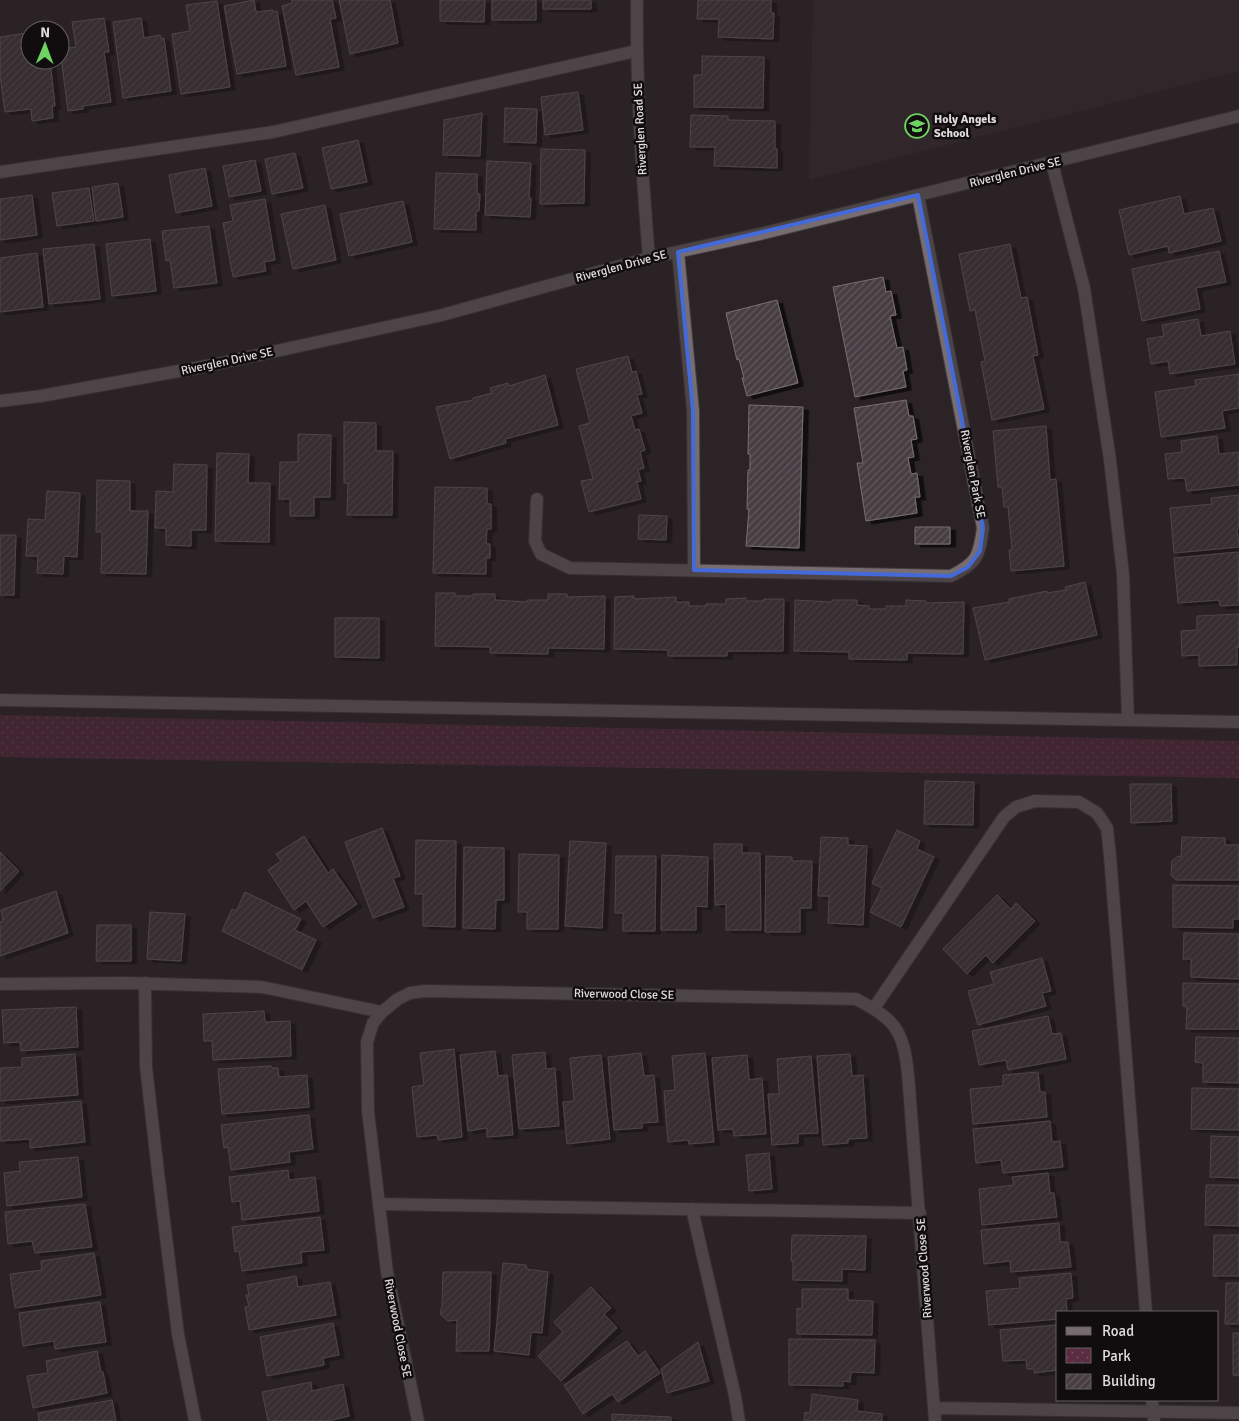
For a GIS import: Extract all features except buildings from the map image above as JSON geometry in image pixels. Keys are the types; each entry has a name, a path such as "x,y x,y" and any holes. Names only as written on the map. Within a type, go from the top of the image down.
{"street":[{"name":"Riverglen Road SE","path":"637,0 636,51 640,145 649,258"},
{"path":"0,172 273,132 636,51"},
{"name":"Riverglen Drive SE","path":"0,402 212,365 433,317 649,258 764,233 1239,116"},
{"path":"1052,163 1084,288 1110,460 1123,574 1128,719"},
{"name":"Riverglen Park SE","path":"537,498 535,541 541,554 570,568 951,576 968,567 980,551 983,528 918,195"},
{"path":"678,252 693,411 694,570"},
{"path":"0,700 1239,722"},
{"path":"874,1008 1004,818 1016,808 1035,801 1079,802 1097,813 1107,828 1109,847 1146,1311"},
{"path":"144,983 146,1067 158,1172 178,1334 195,1421"},
{"path":"0,984 144,983 262,987 382,1012"},
{"name":"Riverwood Close SE","path":"418,1421 388,1272 368,1110 367,1042 373,1022 382,1012 398,999 425,991 832,998 856,999 874,1008 888,1018 898,1033 905,1052 920,1213 935,1415 1153,1411 1239,1413"},
{"path":"379,1204 920,1213"},
{"path":"692,1209 735,1396 739,1421"}],"highlighted area":[{"path":"918,195 983,528 980,551 968,567 951,576 694,570 693,411 678,252"}],"shaded area":[{"name":"Holy Angels School","path":"813,0 1239,0 1239,71 809,180"}],"green space":[{"path":"0,715 1239,741 1239,778 0,757"}],"place":[{"name":"Holy Angels School","path":"917,126"}]}
